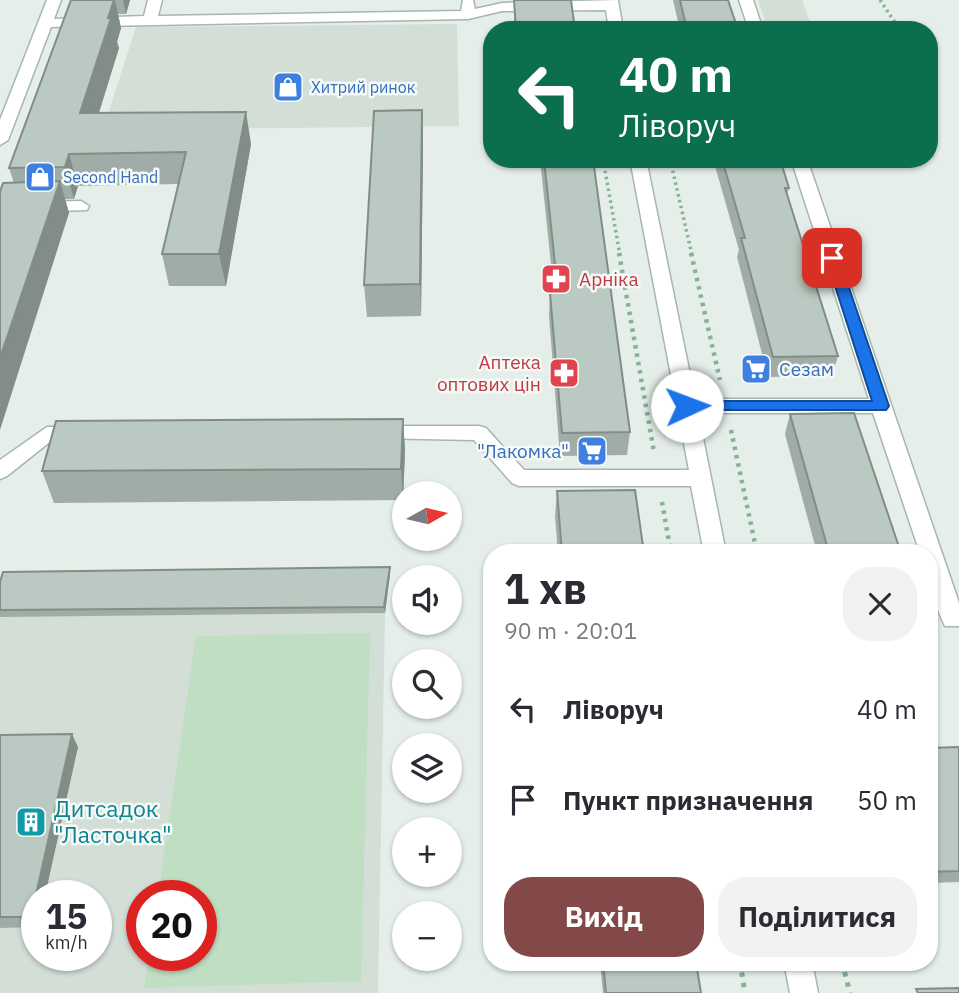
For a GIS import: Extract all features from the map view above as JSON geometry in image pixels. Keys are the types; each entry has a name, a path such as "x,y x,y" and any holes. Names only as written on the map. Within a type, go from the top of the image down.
{"street":[{"path":"0,140 54,0"},
{"path":"150,20 155,0"},
{"path":"299,16 302,0"},
{"path":"746,0 753,21"},
{"path":"46,23 611,3 614,21"},
{"path":"640,168 713,544"},
{"path":"802,168 928,544"},
{"path":"0,208 80,206"},
{"path":"687,406 881,406"},
{"path":"354,433 480,433 519,478 699,478"},
{"path":"0,471 47,434 103,434"},
{"path":"938,575 953,619"},
{"path":"800,971 804,993"}],"path":[{"path":"880,0 894,21"},
{"path":"605,168 669,544"},
{"path":"672,168 755,544"},
{"path":"741,971 745,993"},
{"path":"844,971 850,993"}],"shaded area":[{"path":"758,0 802,0 810,21 765,21"},
{"name":"Хитрий ринок","path":"457,24 459,126 103,130 136,27"},
{"path":"385,613 378,993 0,993 0,616"}],"green space":[{"path":"370,633 361,981 144,988 147,971 217,971 217,880 160,880 196,636"}],"building":[{"path":"71,0 114,0 108,18 111,18 80,113 246,112 219,254 162,254 186,152 69,154 65,167 9,168"},
{"path":"514,0 571,0 574,21 515,21"},
{"path":"680,0 728,0 735,21 685,21"},
{"path":"422,110 420,284 364,285 374,111"},
{"path":"545,168 594,168 630,432 562,433 550,293 558,293"},
{"path":"725,168 783,168 789,188 785,188 838,356 773,357 741,238 745,238"},
{"path":"60,181 0,358 0,192 3,183"},
{"path":"854,413 898,544 826,544 790,414"},
{"path":"403,419 401,469 42,471 56,421"},
{"path":"635,490 643,544 561,544 557,491"},
{"path":"390,567 384,607 0,610 0,582 3,572"},
{"name":"Дитсадок \"Ласточка\"","path":"72,734 39,880 21,880 21,917 0,917 0,735"},
{"path":"959,747 959,871 938,872 938,748"},
{"path":"604,971 697,971 701,993 606,993"},
{"path":"959,988 959,993 918,993 916,989"}],"place":[{"name":"Хитрий ринок","path":"288,87"},
{"name":"Second Hand","path":"40,177"},
{"name":"Арніка","path":"556,279"},
{"name":"Сезам","path":"756,369"},
{"name":"Аптека оптових цін","path":"564,373"},
{"name":"\"Лакомка\"","path":"592,451"},
{"name":"Дитсадок \"Ласточка\"","path":"31,822"}],"route":[{"path":"687,406 881,406 832,258"}]}
